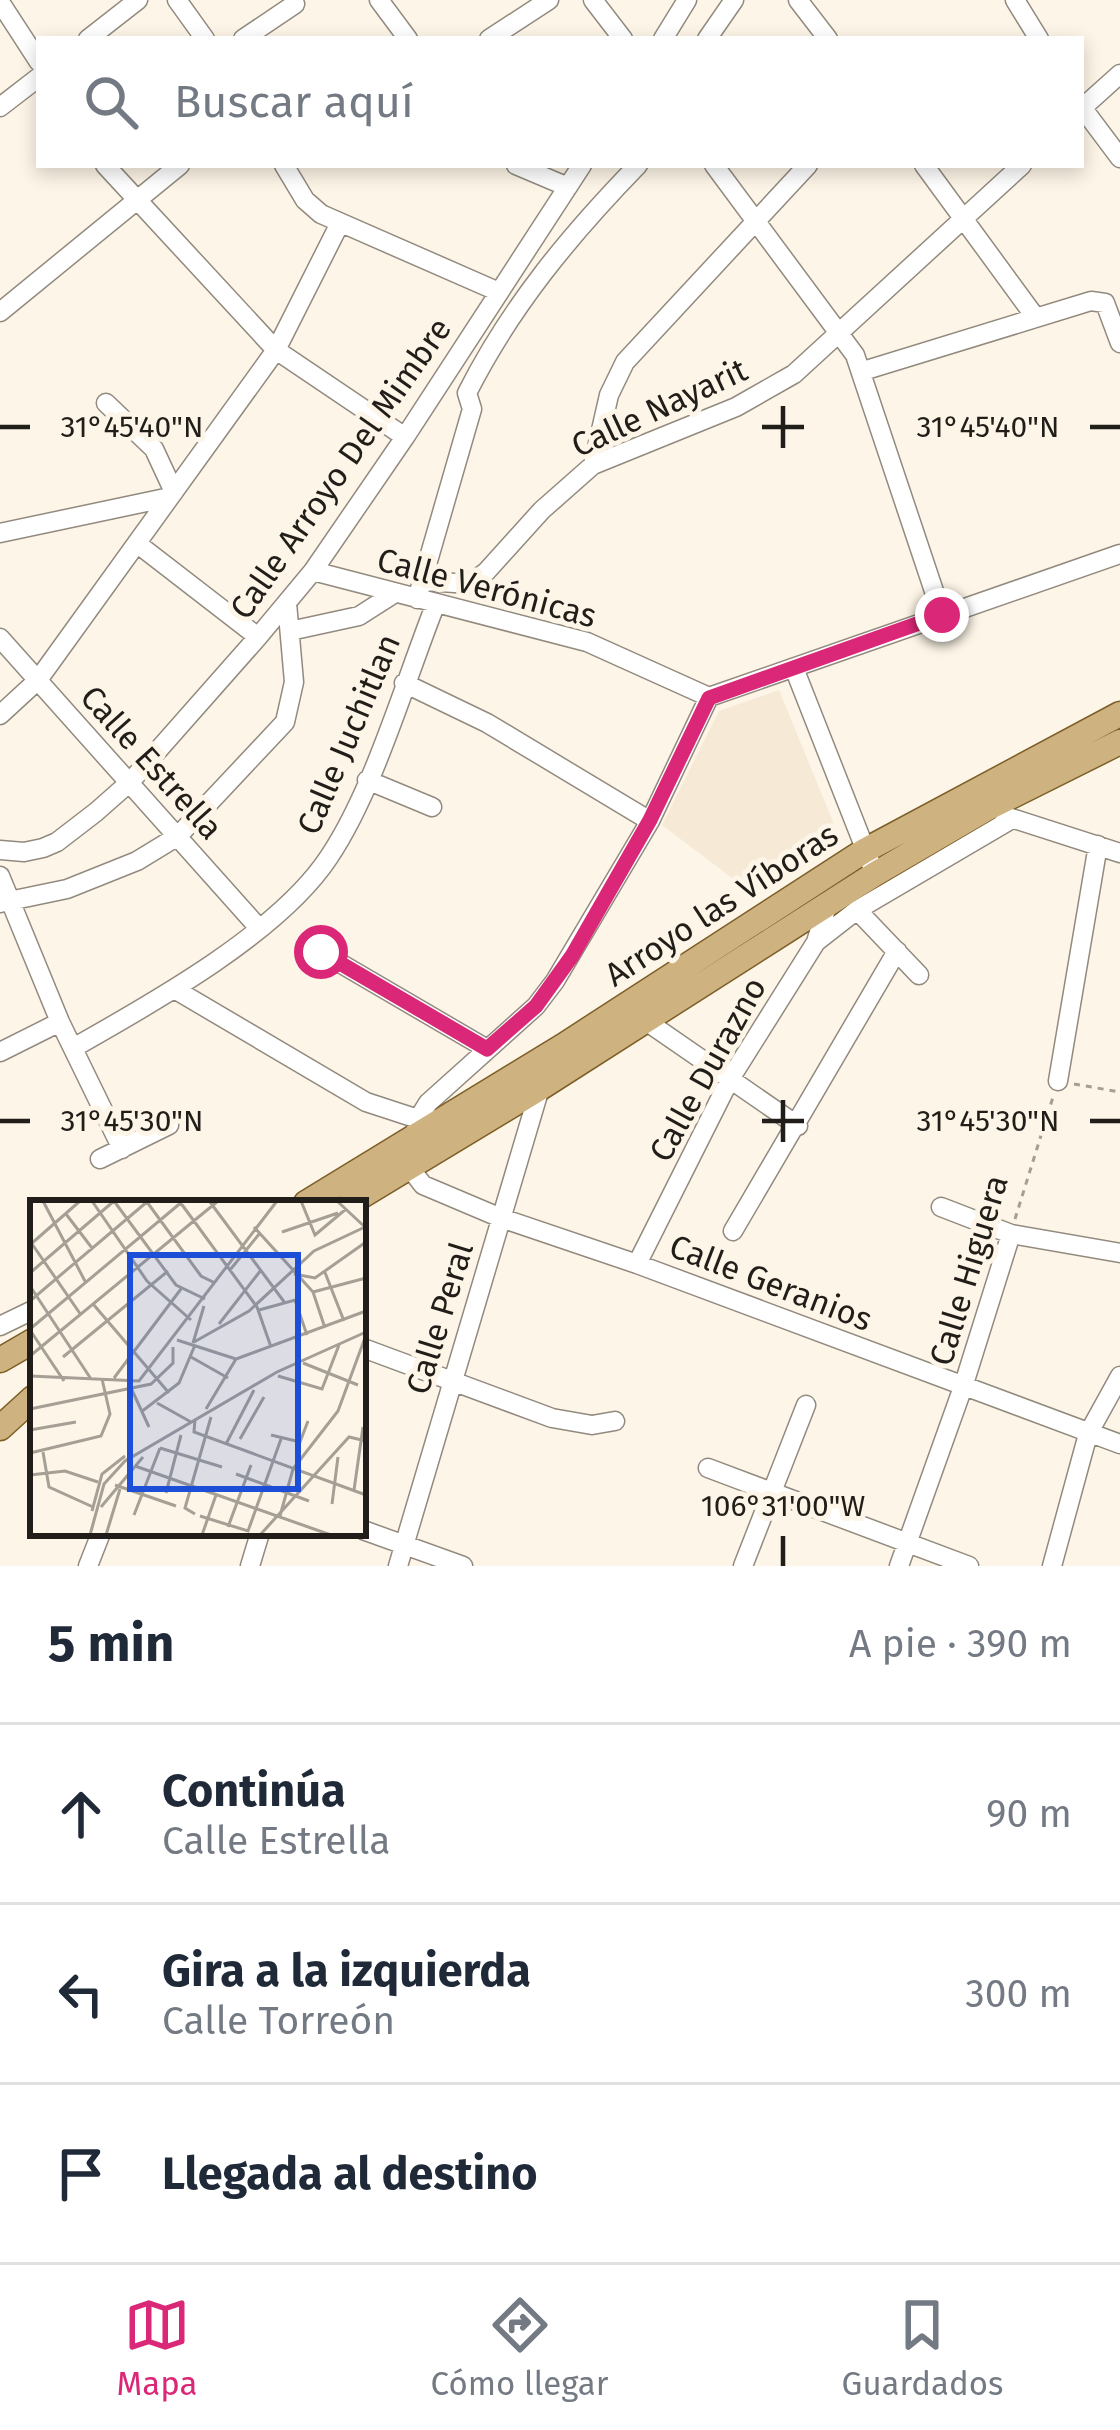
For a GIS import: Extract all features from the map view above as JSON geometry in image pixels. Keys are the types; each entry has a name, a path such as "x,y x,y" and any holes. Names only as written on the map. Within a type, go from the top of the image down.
{"main road":[{"name":"Arroyo las Víboras","path":"311,1200 415,1130 1120,714"},
{"name":"Arroyo las Víboras","path":"355,1200 828,904 869,862 1000,813 1120,742"},
{"path":"0,1360 30,1343"},
{"path":"0,1428 29,1407"}],"street":[{"path":"92,36 138,0"},
{"path":"176,0 203,36"},
{"path":"379,0 406,36"},
{"path":"494,36 549,0"},
{"path":"592,0 621,36"},
{"path":"665,36 687,0"},
{"path":"709,36 734,0"},
{"path":"798,0 826,36"},
{"path":"1015,0 1038,36"},
{"path":"0,2 36,57"},
{"path":"248,36 295,4"},
{"path":"1084,105 1120,74"},
{"path":"0,107 36,79"},
{"path":"1084,112 1120,158"},
{"path":"1096,128 1120,130"},
{"path":"108,168 276,350 405,437"},
{"path":"0,312 176,168"},
{"path":"286,168 305,200 339,225 500,292"},
{"path":"522,168 568,188"},
{"name":"Calle Arroyo Del Mimbre","path":"0,850 23,852 58,842 130,782 259,637 313,571 405,437 580,168"},
{"name":"Calle Juchitlan","path":"73,1048 176,990 259,927 328,860 367,780 404,683 472,409 467,393 521,297 586,218 635,168"},
{"path":"716,168 850,345 942,615"},
{"path":"593,465 609,395 625,362 805,168"},
{"path":"926,168 1036,318"},
{"name":"Calle Nayarit","path":"426,594 470,584 486,572 542,510 593,465 736,407 794,374 1019,168"},
{"path":"0,716 38,680 276,350 339,225"},
{"path":"862,371 1099,300 1108,309 1120,344"},
{"path":"484,317 502,329"},
{"path":"446,376 467,393"},
{"path":"106,403 154,449 172,494"},
{"path":"0,533 172,494"},
{"path":"139,545 259,637"},
{"path":"409,1167 415,1130 428,1103 536,1006 556,981 650,820 709,698 1120,554"},
{"name":"Calle Verónicas","path":"313,571 395,593 426,594 586,642 709,698"},
{"path":"290,631 358,616 395,593"},
{"path":"4,902 67,889 137,861 178,836 285,722 294,682 286,603"},
{"name":"Calle Estrella","path":"0,638 259,927"},
{"path":"794,668 869,862"},
{"path":"404,683 487,723 650,820"},
{"path":"367,780 431,807"},
{"path":"816,942 1000,813 1120,853"},
{"path":"1058,1081 1098,845"},
{"path":"0,876 4,902 122,1149"},
{"name":"Calle Durazno","path":"637,1264 730,1079 816,942 828,904"},
{"path":"856,910 919,975"},
{"path":"733,1231 897,951"},
{"path":"321,952 487,1049"},
{"path":"176,990 415,1130"},
{"path":"646,1021 798,1126"},
{"path":"0,1052 60,1022"},
{"name":"Calle Peral","path":"398,1566 540,1088"},
{"path":"100,1160 169,1126"},
{"name":"Calle Geranios","path":"409,1167 422,1185 502,1218 1120,1444"},
{"path":"941,1207 1011,1234 1120,1253"},
{"name":"Calle Higuera","path":"898,1566 963,1387 1011,1234"},
{"path":"0,1327 30,1312"},
{"path":"366,1349 553,1418 592,1425 615,1421"},
{"path":"1052,1566 1088,1434 1120,1376"},
{"path":"743,1566 806,1405"},
{"path":"709,1468 969,1566"},
{"path":"366,1531 463,1566"},
{"path":"88,1566 100,1536"},
{"path":"250,1566 259,1536"}],"path":[{"path":"1058,1081 1120,1092"},
{"name":"Calle Higuera","path":"1011,1234 1058,1081"}],"shaded area":[{"path":"779,690 840,839 752,893 662,825 719,711"}],"route":[{"path":"321,952 487,1049 536,1006 572,956 650,820 709,698 942,615"}]}
